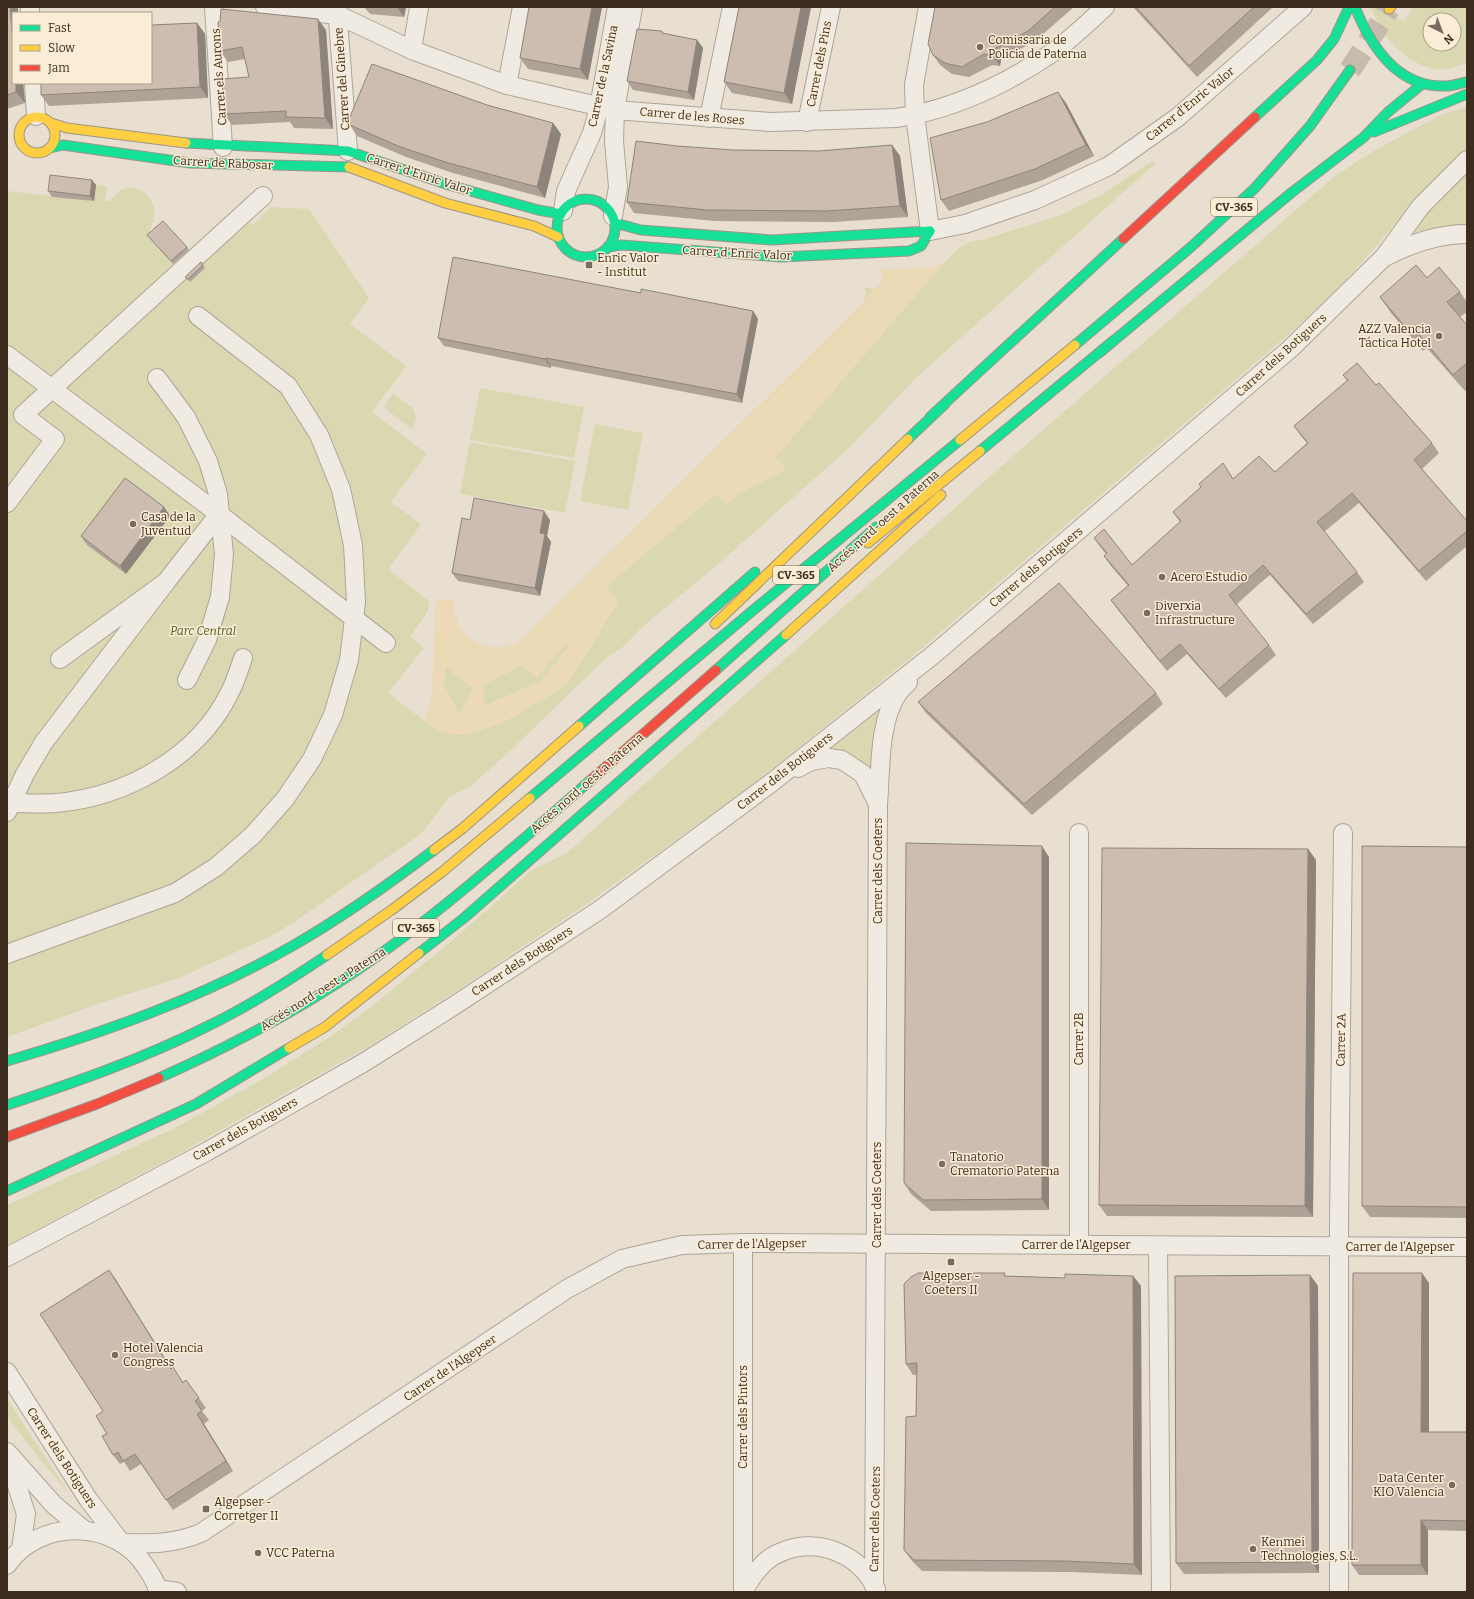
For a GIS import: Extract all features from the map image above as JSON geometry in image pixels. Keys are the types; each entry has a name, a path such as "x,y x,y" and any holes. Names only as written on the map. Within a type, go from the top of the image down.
{"street":[{"name":"Carrer els Aurons","path":"214,7 223,147"},
{"name":"Carrer de les Roses","path":"265,7 337,11 412,50 507,85 607,108 709,118 770,122 896,118 915,115 938,108 993,87 1051,53 1071,38 1105,7"},
{"path":"412,50 419,7"},
{"path":"507,85 522,7"},
{"name":"Carrer de la Savina","path":"614,220 618,187 614,141 607,108 617,7"},
{"name":"Carrer de la Savina","path":"562,213 566,191 592,133 607,108 633,7"},
{"path":"709,118 732,7"},
{"name":"Carrer dels Pins","path":"807,122 830,7"},
{"path":"928,7 914,85 915,115 930,231"},
{"name":"Carrer d'Enric Valor","path":"614,220 641,230 772,240 930,231 966,224 1035,200 1109,166 1178,117 1303,7"},
{"path":"1338,7 1341,25"},
{"path":"711,628 945,404 1317,60 1334,39 1349,7"},
{"path":"1355,7 1359,19 1380,54 1400,73 1421,84 1436,87 1454,86 1467,82"},
{"name":"Carrer del Ginebre","path":"337,11 349,159"},
{"name":"Accés nord-oest a Paterna","path":"7,1105 42,1094 121,1064 183,1038 238,1010 352,940 442,872 763,602 1098,326 1191,247 1255,188 1310,126 1350,70"},
{"path":"20,127 19,138 23,147 34,153 45,151 50,148 55,138 54,127 44,119 34,84"},
{"path":"765,628 1291,193 1364,137 1388,112 1421,84"},
{"path":"1364,137 1441,103 1467,94"},
{"name":"Carrer de Rabosar","path":"44,119 75,129 192,144 349,159"},
{"path":"7,132 20,127 27,120 44,119"},
{"name":"Carrer de Rabosar","path":"50,148 63,145 190,163 349,159"},
{"path":"12,150 23,147"},
{"name":"Carrer d'Enric Valor","path":"349,159 450,185 538,210 562,213"},
{"name":"Carrer d'Enric Valor","path":"349,159 446,203 534,226 558,237"},
{"name":"Carrer dels Botiguers","path":"7,1258 206,1152 363,1063 452,1007 601,909 771,783 933,655 1290,350 1384,257 1421,206 1467,160"},
{"path":"7,503 54,439 23,415 263,196"},
{"path":"585,199 594,200 602,204 608,209 614,220 615,232 613,240 601,253 593,256 576,256 568,252 558,237 558,222 562,213 569,205 576,201 585,199"},
{"name":"Carrer d'Enric Valor","path":"608,247 621,245 781,257 909,251 921,246 930,231"},
{"path":"1384,257 1410,244 1452,234 1467,234"},
{"path":"7,954 175,893 216,867 253,836 285,799 312,759 333,715 349,660 356,602 353,545 341,489 319,435 288,386 198,316"},
{"name":"Accés nord-oest a Paterna","path":"946,464 1098,326"},
{"path":"7,1191 196,1104 325,1027 470,913 779,642 1113,341"},
{"path":"7,355 219,514 386,642"},
{"path":"157,378 186,417 208,461 218,494 224,554 220,597 207,640 187,680"},
{"path":"7,1061 60,1046 151,1013 228,979 296,944 353,908 416,865 464,828 945,404"},
{"name":"Accés nord-oest a Paterna","path":"7,1137 102,1102 182,1069 239,1041 352,974 408,935 464,891 765,628 911,495"},
{"path":"9,808 44,742 219,514"},
{"path":"60,659 166,582"},
{"name":"Carrer dels Coeters","path":"875,1589 878,804 884,732 889,712 898,693 933,655"},
{"path":"9,808 76,800 105,793 135,782 153,772 185,750 202,734 229,695 243,658"},
{"path":"495,827 641,692"},
{"name":"Carrer dels Coeters","path":"771,783 811,761 830,758 842,760 863,774 878,804"},
{"name":"Carrer 2B","path":"1079,833 1079,1245"},
{"name":"Carrer 2A","path":"1339,1592 1339,1246 1343,833"},
{"name":"Carrer de l'Algepser","path":"121,1542 156,1544 178,1541 201,1533 567,1289 622,1259 682,1245 742,1243 1467,1247"},
{"name":"Carrer dels Pintors","path":"742,1243 743,1591"},
{"path":"1158,1246 1162,1592"},
{"name":"Carrer dels Botiguers","path":"7,1372 88,1499 121,1542"},
{"path":"7,1453 54,1505 84,1530"},
{"path":"7,1453 26,1514 21,1549"},
{"path":"7,1565 21,1549 40,1537 62,1531 84,1530 102,1533 121,1542 141,1559 154,1579 158,1590 177,1592"},
{"path":"743,1591 756,1571 774,1555 796,1547 819,1546 842,1553 861,1567 875,1589"}],"green space":[{"path":"1371,7 1381,7 1404,22 1412,7 1467,7 1467,63 1442,69 1434,69 1423,66 1413,61 1395,46 1381,28"},
{"path":"1467,107 1467,152 1428,187 1347,279 1296,328 914,655 744,791 588,903 481,975 371,1045 184,1151 7,1245 7,1205 173,1129 268,1076 331,1036 377,1002 453,940 532,870 567,853 1013,456 1335,176 1377,149 1440,115"},
{"name":"Parc Central","path":"1152,161 1156,163 916,378 849,448 716,566 642,627 624,646 605,659 509,752 471,786 449,797 422,833 293,923 271,936 179,978 106,1001 7,1037 7,191 52,196 54,180 107,186 105,201 110,201 121,190 129,188 144,192 153,205 153,222 149,230 190,272 231,234 234,237 249,223 252,225 271,207 309,209 369,298 350,324 406,366 372,412 427,454 391,502 421,524 388,569 429,601 428,611 410,636 424,648 388,693 425,721 432,696 436,599 454,601 458,623 464,633 471,640 480,645 502,647 516,643 526,635 864,302 866,292 864,287 875,288 883,280 882,274 877,270 928,268 944,263 958,249 969,242 985,239 1061,215 1101,195"},
{"path":"1467,173 1467,227 1448,226 1415,233 1412,232 1424,216"},
{"path":"480,388 584,407 574,458 470,440"},
{"path":"393,393 414,409 416,419 412,429 383,407"},
{"path":"595,424 643,433 628,510 580,501"},
{"path":"470,442 575,461 565,513 460,494"},
{"path":"881,707 873,737 873,769 870,771 855,758 827,749"},
{"path":"7,1399 70,1495 7,1417"}],"sand":[{"path":"944,263 776,457 786,470 738,494 727,504 716,494 606,587 615,595 618,603 569,682 556,692 506,721 466,735 450,734 437,730 425,721 432,696 436,599 454,601 458,623 464,633 471,640 480,645 502,647 517,642 526,635 864,302 873,290 880,287 883,280 882,274 877,270 928,268","holes":["568,642 568,647 541,681 485,705 483,685 523,665 536,678","446,667 473,689 459,714 444,685"]}],"building":[{"path":"7,7 10,7 12,31 12,84 16,84 16,92 7,95"},
{"path":"529,7 592,7 580,69 520,58"},
{"path":"739,7 801,7 784,93 724,82"},
{"name":"Comissaria de Policia de Paterna","path":"935,7 1055,7 1028,31 994,49 993,56 984,54 962,67 945,63 933,55 928,44"},
{"path":"1136,7 1254,7 1189,66"},
{"path":"221,9 318,19 325,118 286,117 286,111 224,114 222,79 249,77 242,47 220,51 218,22 220,21"},
{"path":"197,23 200,87 41,95 41,84 152,84 152,25"},
{"path":"637,29 662,31 662,33 697,40 688,92 627,81"},
{"path":"372,64 487,105 553,123 537,187 445,162 398,146 350,125 349,119"},
{"path":"1058,92 1086,145 1035,169 941,200 930,138 987,122"},
{"path":"636,141 733,150 819,151 892,145 900,206 826,211 707,210 627,202"},
{"path":"50,175 92,180 90,196 48,191"},
{"path":"163,221 187,247 171,261 147,235"},
{"path":"453,257 641,293 641,289 753,311 737,394 438,338"},
{"path":"201,262 203,265 188,279 185,277"},
{"name":"AZZ Valencia Táctica Hotel","path":"1416,265 1427,278 1439,267 1460,292 1447,302 1467,325 1467,363 1453,375 1416,331 1412,335 1380,297"},
{"path":"1357,363 1376,385 1379,383 1432,443 1414,460 1467,521 1467,531 1419,571 1352,493 1317,522 1357,572 1306,614 1263,565 1229,595 1269,645 1219,689 1180,644 1160,661 1111,600 1129,585 1104,556 1107,553 1094,538 1104,529 1132,565 1181,521 1173,512 1201,487 1199,484 1223,463 1233,479 1259,456 1275,472 1308,443 1294,426 1348,380 1343,375"},
{"name":"Casa de la Juventud","path":"125,478 164,507 120,566 81,536"},
{"path":"474,498 544,511 540,533 545,534 535,588 452,573 462,518 470,520"},
{"path":"1059,583 1156,693 1024,804 918,702"},
{"path":"906,843 1042,846 1042,1199 923,1200 904,1183"},
{"path":"1362,846 1467,847 1467,1207 1362,1206"},
{"path":"1102,848 1308,849 1305,1206 1099,1205"},
{"path":"109,1270 171,1369 173,1367 183,1383 186,1380 199,1398 195,1401 202,1411 197,1414 226,1461 166,1500 135,1454 123,1461 118,1452 113,1455 102,1436 107,1434 96,1416 103,1411 40,1314"},
{"path":"918,1273 1005,1273 1004,1276 1065,1278 1065,1274 1133,1276 1134,1564 1064,1561 914,1560 904,1550 906,1417 916,1416 917,1363 906,1364 904,1284"},
{"path":"1353,1273 1422,1273 1421,1432 1467,1432 1467,1521 1421,1520 1421,1565 1352,1565"},
{"path":"1310,1275 1312,1562 1176,1563 1175,1276"}],"tunnel":[{"path":"1350,70 1389,9"}],"traffic: fast":[{"path":"1255,117 1317,60 1334,39 1349,7"},
{"path":"1355,7 1369,36 1378,50 1388,62 1400,72 1414,80 1429,85 1449,86 1467,82"},
{"path":"1075,345 1191,247 1255,188 1310,126 1350,70"},
{"path":"1099,353 1291,193 1364,137 1388,112 1421,85"},
{"path":"1374,132 1467,94"},
{"path":"186,143 348,151 449,185 538,210 561,214"},
{"path":"50,148 63,145 190,163 349,167"},
{"path":"586,199 597,201 610,212 613,217 615,228 613,239 602,252 597,255 586,257 575,255 562,244 559,239 557,228 559,217 570,204 575,201 586,199"},
{"path":"615,223 641,230 772,240 930,231"},
{"path":"608,247 621,245 781,257 909,251 921,246 930,231"},
{"path":"930,417 1123,239"},
{"path":"980,451 1113,341"},
{"path":"908,439 945,404"},
{"path":"530,798 751,612 960,440"},
{"path":"716,670 876,527"},
{"path":"579,726 755,572"},
{"path":"419,953 464,918 786,635"},
{"path":"159,1078 258,1030 330,988 385,951 476,880 592,779"},
{"path":"7,1061 81,1038 154,1012 260,964 348,912 434,850"},
{"path":"7,1105 110,1069 185,1037 255,1001 327,955"},
{"path":"7,1191 196,1104 289,1048"}],"traffic: slow":[{"path":"41,117 50,122 54,128 55,135 54,142 50,148 41,153 33,153 24,148 20,142 19,131 24,122 30,118 41,117"},
{"path":"51,123 67,128 186,143"},
{"path":"349,167 445,203 534,226 558,237"},
{"path":"960,440 1075,345"},
{"path":"715,624 908,439"},
{"path":"868,543 980,451"},
{"path":"786,635 941,495"},
{"path":"434,850 463,828 579,726"},
{"path":"327,955 393,909 442,872 530,798"},
{"path":"289,1048 325,1027 419,953"}],"traffic: jam":[{"path":"1123,239 1255,117"},
{"path":"592,779 716,670"},
{"path":"7,1137 97,1104 159,1078"}],"place":[{"name":"Comissaria de Policia de Paterna","path":"980,47"},
{"name":"Enric Valor - Institut","path":"589,265"},
{"name":"AZZ Valencia Táctica Hotel","path":"1439,336"},
{"name":"Casa de la Juventud","path":"133,524"},
{"name":"Acero Estudio","path":"1162,577"},
{"name":"Diverxia Infrastructure","path":"1147,613"},
{"name":"Tanatorio Crematorio Paterna","path":"942,1164"},
{"name":"Algepser - Coeters II","path":"951,1262"},
{"name":"Hotel Valencia Congress","path":"115,1355"},
{"name":"Data Center KIO Valencia","path":"1452,1485"},
{"name":"Algepser - Corretger II","path":"206,1509"},
{"name":"Kenmei Technologies, S.L.","path":"1253,1549"},
{"name":"VCC Paterna","path":"258,1553"}]}
